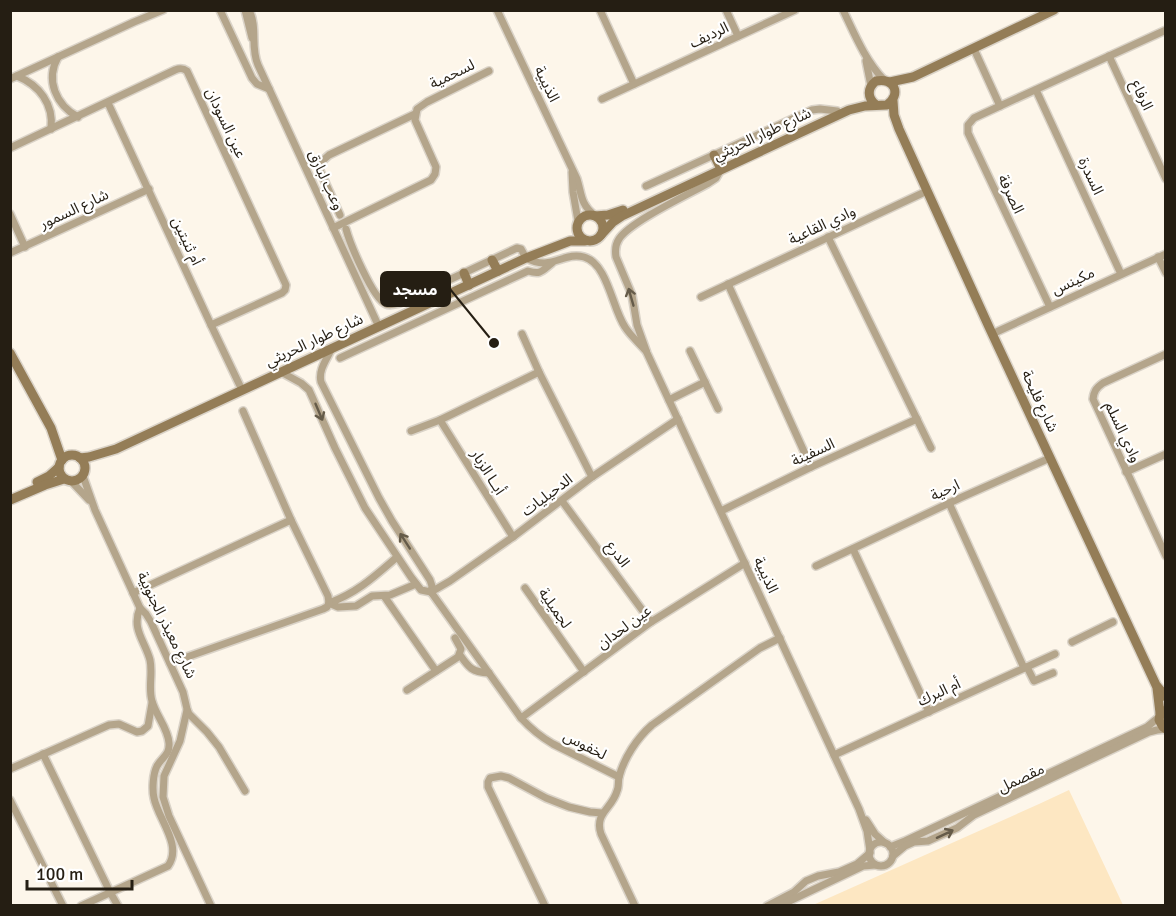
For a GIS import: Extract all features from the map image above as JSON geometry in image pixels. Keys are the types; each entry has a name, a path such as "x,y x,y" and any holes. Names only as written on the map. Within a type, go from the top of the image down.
{"street":[{"path":"14,77 163,10"},
{"path":"220,10 252,78 257,84 269,89"},
{"name":"وعب لبارق","path":"247,10 255,60 379,327"},
{"name":"الذيبية","path":"497,10 577,179 582,202 595,216"},
{"path":"600,10 634,84"},
{"path":"726,10 738,36"},
{"name":"الرديف","path":"602,99 795,10"},
{"path":"843,10 874,70 894,88 894,98"},
{"path":"865,56 870,99 878,106 887,105 902,86 913,77 974,49 1043,13 1054,10"},
{"name":"الصرفة","path":"1050,307 968,133 968,124 1000,106 1166,30"},
{"path":"974,49 1000,106"},
{"name":"الرفاع","path":"1109,56 1166,179"},
{"path":"58,57 52,73 52,84 65,108 78,117"},
{"name":"عين السودان","path":"10,148 179,68 187,71 286,285 282,292 211,325"},
{"name":"لسحمية","path":"415,114 417,109 426,102 489,71"},
{"path":"14,77 33,85 46,100 52,117 51,129"},
{"path":"870,88 876,81 913,77"},
{"name":"شارع طوار الحريثي","path":"602,235 613,222 622,216 837,111 857,100 870,88"},
{"name":"السدرة","path":"1036,90 1121,274"},
{"path":"46,100 56,95"},
{"name":"شارع فليحة","path":"894,98 894,115 899,129 1156,685 1161,712"},
{"name":"أم ثنيتين","path":"108,103 242,390"},
{"name":"شارع طوار الحريثي","path":"595,216 620,212 849,110 878,106"},
{"name":"شارع فليحة","path":"878,106 899,129"},
{"path":"646,186 812,110 837,111"},
{"path":"333,228 431,180 436,167 415,120 415,114 329,155 320,163 321,173 340,215"},
{"path":"714,155 720,167"},
{"name":"الذيبية","path":"720,167 712,181 622,235 615,253 633,301 637,325 647,353 859,809 867,831 870,852"},
{"name":"الذيبية","path":"572,170 578,223"},
{"name":"شارع السمور","path":"10,253 148,189"},
{"name":"وادي القاعية","path":"701,297 927,190"},
{"path":"10,214 25,247"},
{"path":"587,215 595,216 603,224 602,235 592,242 581,239 577,232 578,223 587,215"},
{"name":"شارع طوار الحريثي","path":"526,258 567,235 578,223"},
{"path":"346,229 360,266 377,295 382,302 387,304 400,303 492,260 498,271"},
{"path":"828,237 931,448"},
{"name":"شارع طوار الحريثي","path":"84,473 116,449 526,258 570,241 585,241"},
{"name":"الذيبية","path":"492,260 517,248 521,249 526,258 541,263 552,263 575,256 585,257 593,262 601,272 627,330 647,353"},
{"path":"1162,255 1166,273"},
{"name":"مكينس","path":"992,334 1162,255"},
{"path":"340,358 528,271 538,273 552,263"},
{"path":"464,273 469,285"},
{"path":"728,284 812,467"},
{"path":"627,330 637,325"},
{"path":"522,334 592,477"},
{"name":"لخفوس","path":"332,348 321,370 321,382 375,491 430,580 431,592"},
{"path":"690,351 718,410"},
{"path":"10,353 51,428 84,464 84,473 78,480 45,485 10,500"},
{"name":"وادي السلم","path":"1165,554 1093,399 1097,387 1103,383 1166,354"},
{"name":"لخفوس","path":"281,372 301,383 311,392 335,448 365,508 416,584 421,590 431,592 528,726 544,739 619,777 633,747 645,731 760,648 780,638"},
{"path":"411,431 440,420 539,372"},
{"path":"669,400 705,382"},
{"path":"243,411 330,603"},
{"name":"الدحيليات","path":"431,592 513,537 592,477 678,419"},
{"name":"السفينة","path":"721,511 917,419"},
{"name":"أبــا الزبار","path":"440,420 513,537"},
{"path":"51,428 60,463 60,474 68,480"},
{"name":"شارع طوار الحريثي","path":"78,457 89,457 116,449"},
{"path":"1126,472 1166,454"},
{"path":"10,495 46,478 70,455 78,457"},
{"name":"ارحية","path":"816,566 1050,458"},
{"name":"شارع معيذر الجنوبية","path":"84,473 95,510 140,608 151,622 170,663 183,692 189,714 219,747 245,791"},
{"name":"شارع معيذر الجنوبية","path":"68,480 85,495 95,510"},
{"name":"الدرع","path":"562,501 651,622"},
{"path":"949,503 1034,681 1053,673"},
{"path":"133,592 291,520"},
{"path":"853,549 929,712"},
{"path":"170,663 323,609 330,603 358,590 397,557"},
{"name":"عين لحدان","path":"522,718 651,622 745,563"},
{"path":"330,603 338,607 356,606 372,596 390,596 416,584"},
{"name":"لجميلية","path":"525,588 584,672"},
{"path":"384,596 436,671"},
{"path":"81,906 168,866 173,855 171,840 156,804 153,790 155,769 168,753 169,741 152,703 150,660 136,621 140,608"},
{"path":"1072,642 1113,622"},
{"path":"455,638 468,666 473,671 489,673"},
{"path":"407,690 456,659 468,644"},
{"name":"أم البرك","path":"834,755 1055,654"},
{"name":"شارع فليحة","path":"1156,685 1166,697"},
{"path":"10,769 109,725 119,724 137,732 142,731 148,726 152,703"},
{"path":"187,709 180,741 164,776 162,790 166,810 211,906"},
{"path":"1161,712 1160,724 1166,729"},
{"name":"مقصمل","path":"888,845 905,841 1147,727 1161,712"},
{"name":"مقصمل","path":"893,856 905,846 914,842 928,842 954,830 974,815 1149,732 1166,729"},
{"path":"43,754 118,906"},
{"path":"545,906 488,787 490,778 501,776 509,778 546,798 569,807 602,813"},
{"path":"619,777 617,794 602,813 599,821 600,830 635,906"},
{"path":"10,800 63,906"},
{"name":"الذيبية","path":"859,809 872,830 888,845"},
{"path":"767,906 794,892 806,881 839,872 857,864 876,844 888,845 893,856 888,865 863,867 779,906"},
{"path":"870,852 871,860 875,865"}],"shaded area":[{"path":"1069,790 1123,905 813,905 1039,804"}],"place":[{"name":"مسجد","path":"494,343"}]}
